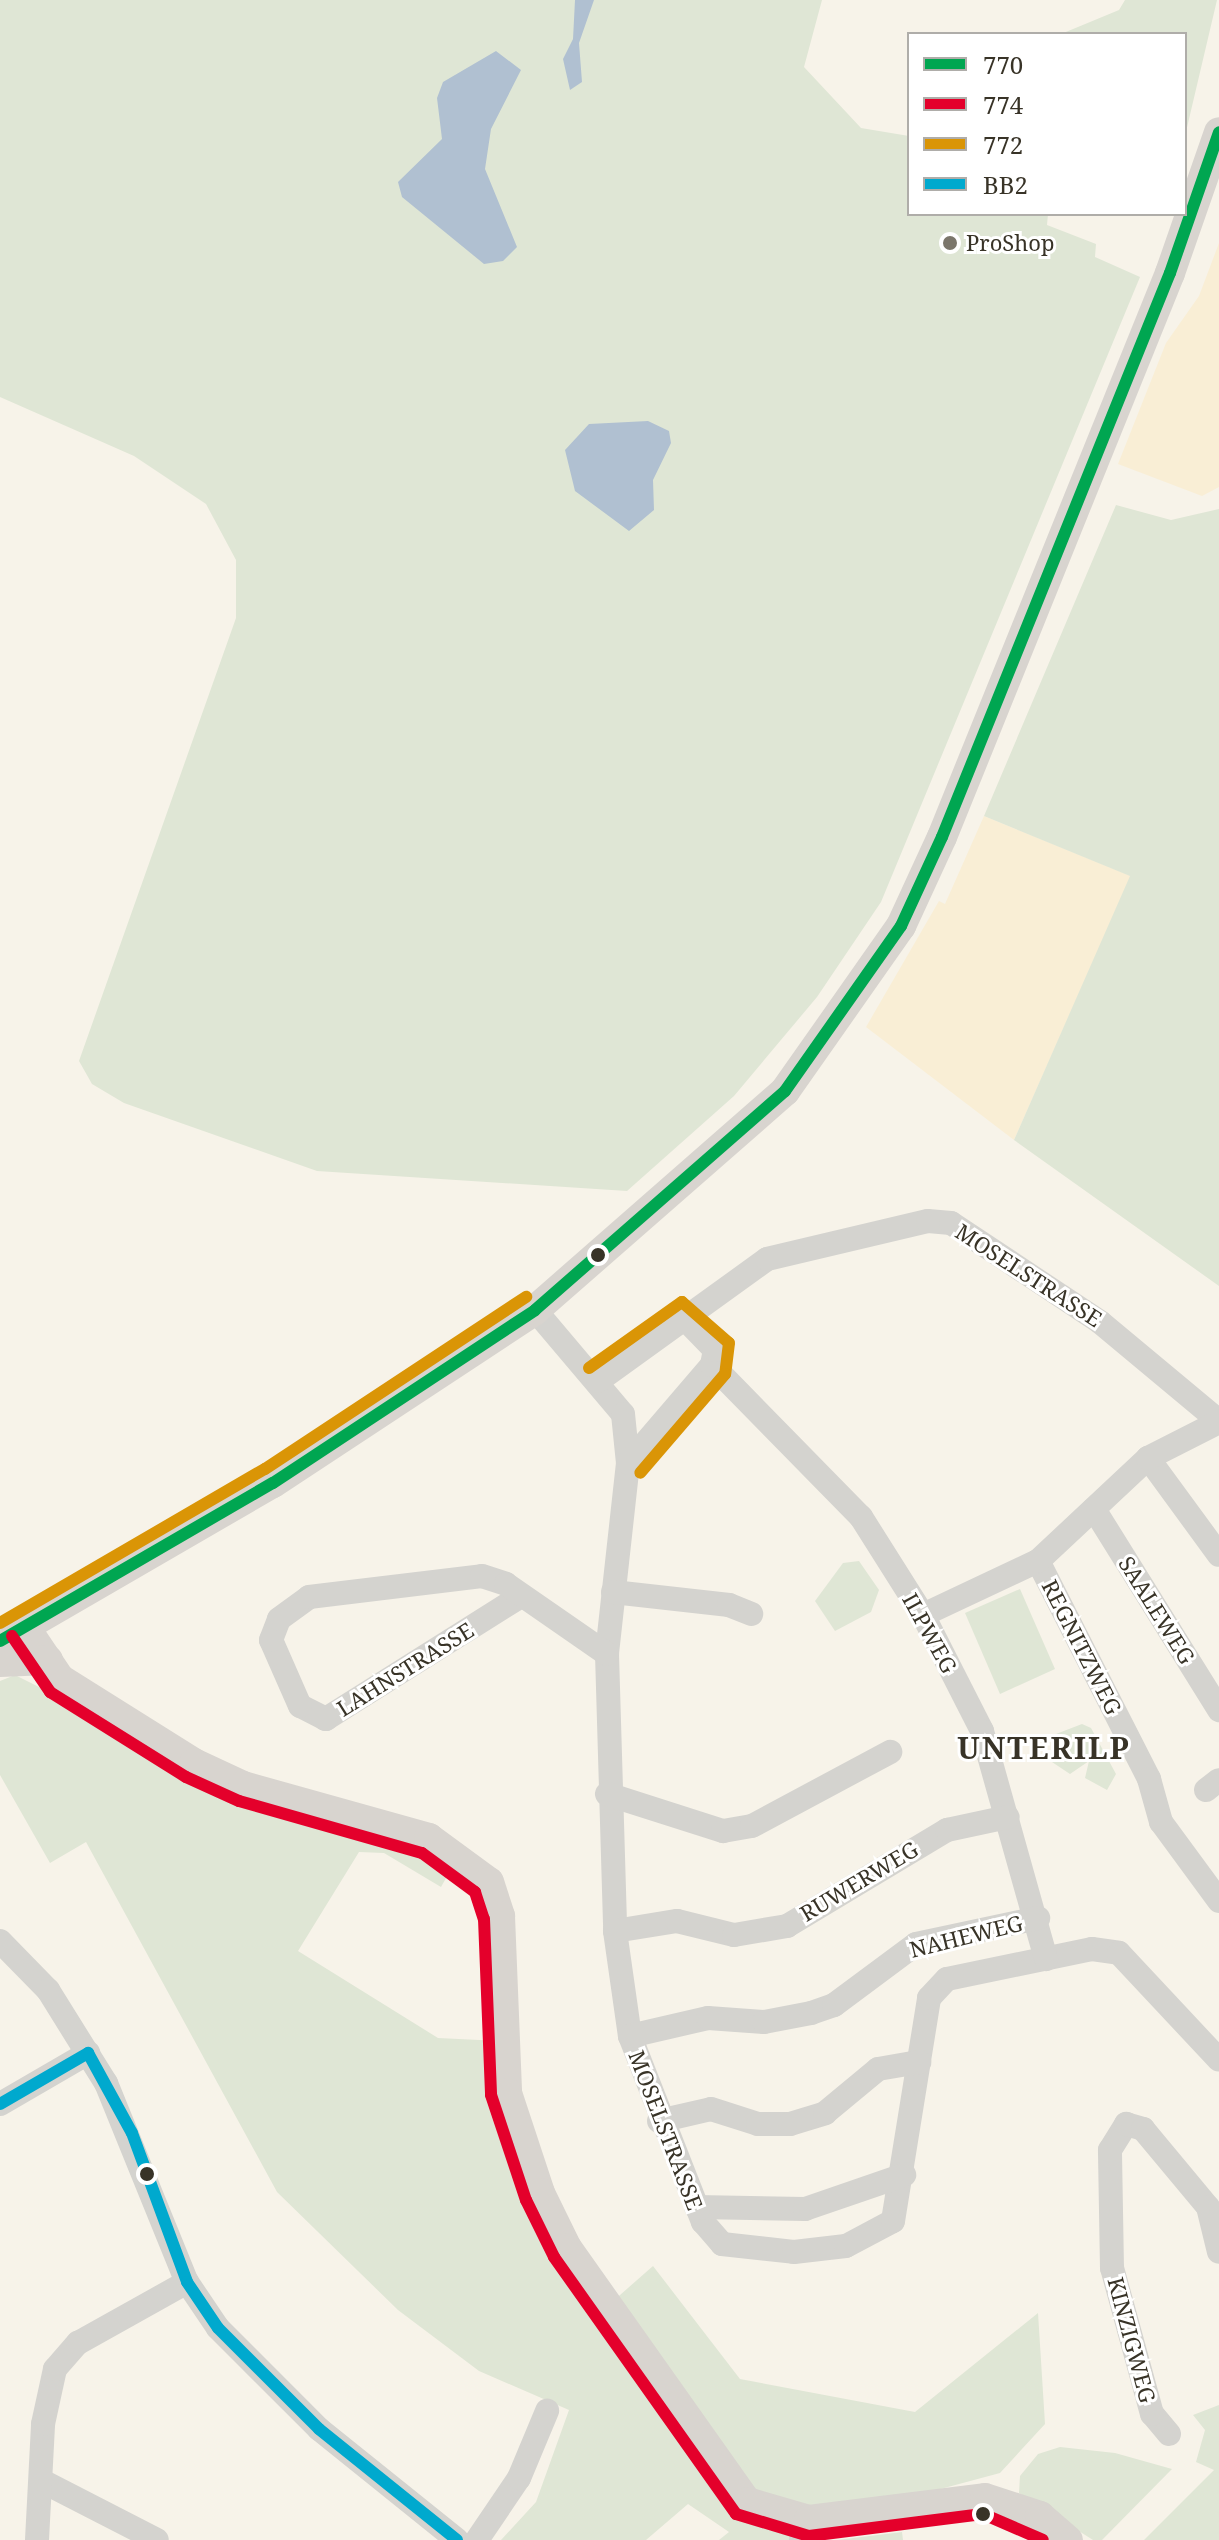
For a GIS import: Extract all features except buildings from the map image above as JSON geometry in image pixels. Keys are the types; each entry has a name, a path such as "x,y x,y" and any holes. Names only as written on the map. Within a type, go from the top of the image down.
{"main road":[{"path":"1068,2540 1040,2516 985,2498 805,2530 768,2511 728,2483 567,2248 507,2093 500,1916 489,1882 429,1838 243,1786 194,1763 60,1679 48,1660 13,1634 273,1483 535,1310 785,1091 901,926 1170,273 1219,132"},
{"path":"0,1662 48,1660"}],"street":[{"name":"MOSELSTRASSE","path":"598,1381 767,1259 928,1221 951,1223 1148,1355 1219,1422"},
{"name":"MOSELSTRASSE","path":"535,1310 623,1414 628,1463 607,1654 607,1794 615,1931 630,2036 659,2121 696,2207 722,2244 794,2252 846,2246 893,2221 904,2175 929,1998 947,1979 1092,1949 1119,1953 1219,2060"},
{"path":"628,1463 712,1365 715,1350 684,1318"},
{"name":"ILPWEG","path":"712,1365 852,1506 923,1615 982,1731 1038,1918 1046,1959"},
{"path":"923,1615 1038,1561 1148,1458 1219,1422"},
{"path":"1148,1458 1219,1555"},
{"name":"SAALEWEG","path":"1094,1509 1219,1710"},
{"name":"REGNITZWEG","path":"1038,1561 1149,1779 1161,1822 1219,1901"},
{"name":"LAHNSTRASSE","path":"521,1596 326,1719 300,1706 271,1640 279,1619 309,1597 482,1576 521,1596 607,1654"},
{"path":"613,1592 729,1605 751,1614"},
{"path":"607,1794 723,1831 752,1826 890,1752"},
{"name":"RUWERWEG","path":"615,1931 677,1921 734,1935 787,1926 947,1830 1008,1817"},
{"name":"NAHEWEG","path":"630,2036 708,2018 764,2022 811,2013 834,2005 916,1944 1038,1918"},
{"path":"0,1941 48,1990 88,2053 132,2133 187,2282 256,2372 457,2540"},
{"path":"0,2104 88,2053"},
{"path":"659,2121 711,2109 758,2124 790,2124 825,2113 878,2069 919,2062"},
{"name":"KINZIGWEG","path":"1169,2434 1152,2414 1112,2268 1113,2137 1126,2124 1143,2129 1214,2200 1219,2252"},
{"path":"696,2207 805,2209 871,2181 904,2175"},
{"path":"37,2540 43,2424 55,2369 78,2343 187,2282"},
{"path":"477,2540 519,2478 547,2411"},
{"path":"42,2481 157,2540"}],"shaded area":[{"path":"1219,243 1219,487 1202,496 1118,464 1166,343 1199,296"},
{"path":"984,816 1131,876 1014,1140 866,1027 939,901 945,904"}],"green space":[{"path":"0,0 822,0 804,67 861,128 907,136 907,216 1048,216 1047,225 1096,244 1095,257 1140,277 881,902 817,997 734,1096 627,1191 317,1171 124,1103 92,1084 79,1061 236,618 236,560 206,504 134,456 0,397"},
{"path":"1125,0 1217,0 1187,128 1187,32 1066,32 1119,10"},
{"path":"1116,505 1171,520 1219,509 1219,1286 1014,1140 1130,876 984,816"},
{"path":"859,1561 879,1590 871,1612 835,1631 815,1601 843,1563"},
{"path":"1020,1589 1055,1669 1000,1694 965,1613"},
{"path":"15,1675 103,1719 227,1799 454,1864 441,1887 384,1853 359,1852 298,1951 438,2038 500,2041 595,2317 653,2266 740,2379 915,2412 1038,2313 1045,2424 1000,2473 933,2491 804,2507 814,2540 719,2540 729,2532 688,2504 646,2540 501,2540 536,2502 569,2410 479,2371 398,2310 277,2192 86,1842 50,1863 0,1775 0,1681"},
{"path":"1082,1724 1091,1728 1116,1774 1107,1790 1085,1778 1089,1761 1070,1774 1049,1760 1056,1734"},
{"path":"1219,2405 1219,2540 1144,2540 1214,2470 1196,2462 1205,2430 1193,2415"},
{"path":"1060,2447 1115,2453 1172,2469 1102,2540 1093,2540 1019,2493 1020,2476 1038,2454"},
{"path":"902,2532 903,2540 837,2540"}],"water":[{"path":"575,0 594,0 579,43 582,82 570,90 563,59 573,39"},
{"path":"496,51 521,70 491,129 485,169 517,247 503,261 484,264 402,197 398,182 442,139 437,98 443,82"},
{"path":"648,421 669,431 671,443 653,480 654,510 629,531 575,491 565,450 589,424"}],"transit line":[{"name":"770","path":"0,1641 273,1483 535,1310 785,1091 901,926 942,837 1170,273 1219,132"},
{"name":"772","path":"0,1623 265,1469 526,1297"},
{"name":"772","path":"589,1368 682,1302 729,1343 725,1374 640,1473"},
{"name":"774","path":"12,1636 50,1692 186,1777 239,1801 422,1853 475,1892 484,1919 491,2095 526,2200 554,2257 736,2514 809,2536 983,2514 1043,2540"},
{"name":"BB2","path":"0,2104 88,2053 132,2133 187,2282 218,2328 319,2429 457,2540"}],"place":[{"name":"ProShop","path":"950,243"}],"district":[{"name":"UNTERILP","path":"1044,1748"}]}
